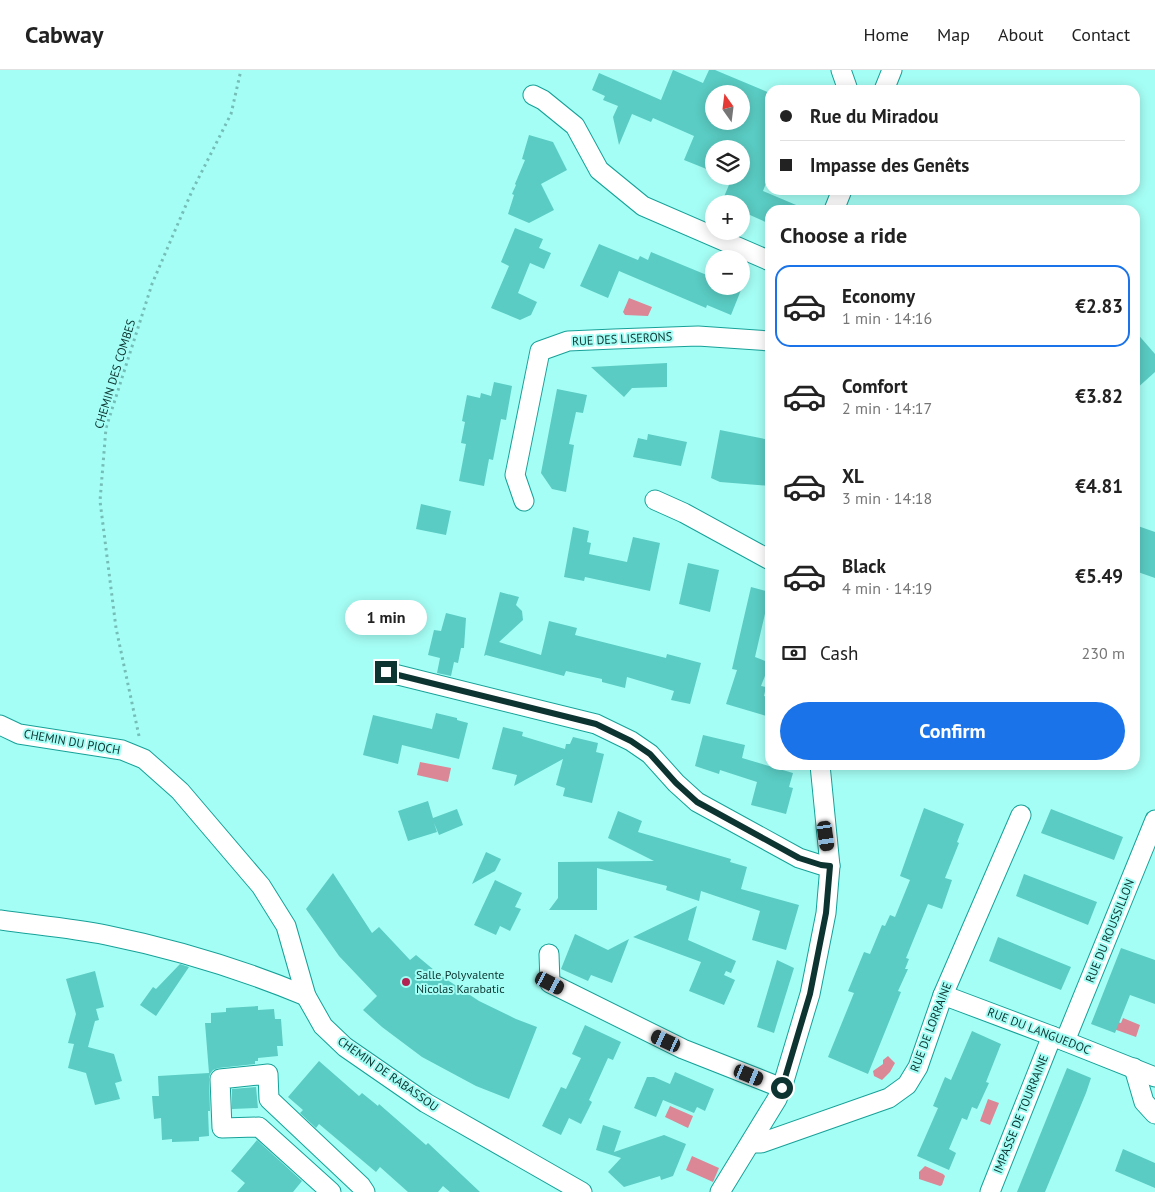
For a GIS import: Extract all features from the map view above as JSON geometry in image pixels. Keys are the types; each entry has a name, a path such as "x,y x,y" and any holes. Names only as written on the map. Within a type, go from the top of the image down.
{"street":[{"path":"842,70 846,85"},
{"path":"886,85 892,70"},
{"path":"533,95 543,100 575,126 598,170 643,206 765,259"},
{"name":"RUE DES LISERONS","path":"524,501 515,474 540,351 568,341 614,338 698,336 765,341"},
{"path":"655,500 684,513 765,557"},
{"path":"386,672 596,724 631,741 650,754 676,783 697,802 799,858 830,866"},
{"name":"CHEMIN DU PIOCH","path":"0,725 20,734 122,750 144,759"},
{"name":"CHEMIN DE RABASSOU","path":"144,759 180,791 261,886 286,926 306,996 323,1026 345,1047 426,1103 582,1192"},
{"path":"720,1192 751,1143 782,1088 810,994 826,913 830,866 820,770"},
{"name":"RUE DE LORRAINE","path":"751,1143 761,1143 889,1098 907,1085 918,1067 942,995 1021,815"},
{"name":"RUE DU ROUSSILLON","path":"1059,1038 1155,820"},
{"path":"0,920 104,934 174,950 213,961 306,996"},
{"path":"549,954 550,983 683,1049 782,1088"},
{"name":"RUE DU LANGUEDOC","path":"942,995 1059,1038 1155,1077"},
{"name":"IMPASSE DE TOURRAINE","path":"990,1192 1059,1038"},
{"path":"1134,1068 1144,1102 1155,1114"},
{"path":"331,1192 259,1127 222,1128 220,1079 268,1074 269,1099 361,1186 365,1192"}],"path":[{"name":"CHEMIN DES COMBES","path":"144,759 116,628 100,501 106,428 152,284 192,191 231,114 241,70"}],"shaded area":[{"path":"629,298 652,307 648,316 625,315 623,312"},
{"path":"420,762 451,768 448,782 417,775"},
{"path":"1123,1018 1140,1025 1136,1037 1111,1028 1114,1021 1121,1023"},
{"path":"888,1056 895,1063 882,1080 874,1076 873,1071 883,1064 883,1060"},
{"path":"988,1099 999,1103 990,1125 980,1121"},
{"path":"670,1106 693,1116 688,1128 665,1117"},
{"path":"692,1156 719,1168 713,1182 686,1170"},
{"path":"925,1166 945,1176 942,1185 919,1179 919,1172"}],"building":[{"path":"673,70 703,83 709,70 715,70 765,91 765,186 763,191 765,195 772,195 796,205 765,205 765,222 750,215 750,195 725,195 729,185 750,185 750,140 705,140 705,168 684,160 694,136 653,118 651,122 632,114 619,145 613,117 618,106 603,100 605,96 592,90 599,73 661,100"},
{"path":"529,135 553,142 567,170 541,184 554,210 529,223 508,214 514,195 512,194 515,184 525,160 522,159"},
{"path":"515,228 543,239 539,248 551,253 544,269 530,263 518,293 537,302 531,315 520,320 491,308 509,266 501,262"},
{"path":"599,244 638,260 640,256 648,260 651,252 705,274 705,295 739,295 731,315 707,305 706,308 619,271 608,298 580,286"},
{"path":"1140,337 1155,354 1155,372 1140,386"},
{"path":"667,363 667,387 632,388 624,397 591,367"},
{"path":"494,382 512,386 506,420 501,419 493,460 489,459 484,486 459,481 466,444 461,443 465,422 462,421 467,395 480,398 481,393 491,396"},
{"path":"557,389 587,395 583,413 576,412 569,444 574,445 566,492 552,489 541,473"},
{"path":"720,430 765,439 765,486 720,482 711,478"},
{"path":"648,434 687,442 681,466 633,457 638,438 647,440"},
{"path":"421,504 451,511 446,535 416,529"},
{"path":"573,527 589,531 587,542 591,543 589,554 627,562 633,537 660,543 650,591 585,577 584,581 564,577"},
{"path":"1140,527 1155,532 1155,578 1140,573"},
{"path":"688,563 719,570 710,612 679,604"},
{"path":"751,587 765,591 765,614 755,657 765,661 765,676 761,686 765,687 765,716 726,704 737,670 732,669"},
{"path":"500,592 519,597 516,605 522,611 523,620 499,642 541,655 549,621 577,628 575,635 666,658 667,654 701,663 690,704 671,700 674,691 627,677 625,688 602,682 602,679 566,671 564,676 484,656"},
{"path":"446,613 466,618 464,648 461,648 458,663 454,662 451,676 437,673 440,658 428,655 434,630 441,631"},
{"path":"436,713 468,723 459,759 402,745 398,764 363,755 373,715 432,729"},
{"path":"503,727 523,732 522,736 565,749 566,744 570,744 573,737 598,743 596,752 604,754 592,803 563,796 565,788 556,785 563,759 514,786 517,775 492,769"},
{"path":"703,735 745,745 742,758 765,765 765,770 783,770 793,773 789,787 793,788 786,814 751,805 757,782 720,770 719,774 695,766"},
{"path":"428,801 433,818 457,809 463,825 439,835 434,823 437,832 408,841 398,811"},
{"path":"924,808 964,824 957,842 959,843 945,878 952,880 942,909 928,904 906,958 909,959 905,969 908,969 898,991 901,992 868,1074 828,1057 854,993 848,991 864,952 870,954 882,925 885,926 890,915 895,917 910,880 900,876"},
{"path":"1051,809 1123,837 1114,860 1041,833"},
{"path":"618,811 642,821 638,832 731,859 730,862 747,867 741,889 799,905 786,950 752,940 760,911 701,891 699,901 666,890 667,886 597,868 597,910 549,910 558,898 558,862 654,861 608,838"},
{"path":"486,852 501,859 495,871 472,884"},
{"name":"Salle Polyvalente Nicolas Karabatic","path":"333,873 372,933 379,927 410,960 416,955 440,975 479,1001 537,1027 509,1099 476,1086 422,1057 363,1010 377,996 339,956 306,909"},
{"path":"1024,874 1097,902 1088,925 1016,896"},
{"path":"495,880 522,893 515,907 521,909 510,931 500,926 496,935 474,925"},
{"path":"697,906 688,940 736,961 731,973 726,971 724,975 735,980 724,1005 689,991 701,962 633,937"},
{"path":"575,934 608,950 629,939 612,983 591,975 588,981 561,969"},
{"path":"998,937 1071,967 1061,990 989,961"},
{"path":"1121,948 1155,960 1155,1004 1130,995 1115,1033 1091,1024"},
{"path":"777,960 794,968 774,1033 757,1027"},
{"path":"180,964 189,967 156,1016 140,1005 153,987 156,989"},
{"path":"95,971 104,1007 96,1009 99,1020 95,1021 88,1047 114,1054 122,1081 115,1083 120,1099 95,1105 86,1073 68,1068 74,1044 68,1043 76,1014 66,979"},
{"path":"258,1006 258,1010 274,1009 275,1019 281,1019 283,1046 277,1046 278,1056 258,1058 255,1064 213,1070 209,1079 209,1136 199,1137 199,1141 172,1142 172,1139 162,1140 161,1118 154,1119 152,1096 159,1096 158,1076 209,1073 205,1023 211,1023 211,1013 226,1012 226,1008"},
{"path":"585,1025 621,1042 613,1060 608,1058 589,1100 592,1102 581,1124 569,1118 561,1135 542,1126 561,1087 566,1089 581,1058 572,1054"},
{"path":"972,1031 1001,1044 986,1082 989,1083 977,1109 972,1107 967,1120 962,1118 949,1149 956,1153 949,1170 917,1156 938,1108 933,1106 945,1077 951,1080"},
{"path":"319,1061 359,1096 362,1093 378,1106 379,1104 426,1145 428,1143 480,1192 450,1192 443,1186 438,1192 408,1192 380,1167 376,1172 319,1124 316,1128 300,1113 303,1110 288,1097"},
{"path":"1067,1068 1091,1078 1086,1093 1045,1192 1017,1192"},
{"path":"675,1072 714,1089 705,1111 697,1107 694,1113 663,1100 656,1117 634,1108 647,1077 654,1077 670,1084"},
{"path":"256,1087 258,1108 232,1109 232,1089"},
{"path":"603,1125 621,1131 614,1152 664,1135 686,1144 673,1176 661,1180 660,1176 624,1187 608,1172 621,1158 596,1150"},
{"path":"257,1140 302,1181 293,1192 237,1192 245,1183 231,1171"},
{"path":"1123,1149 1155,1163 1155,1188 1115,1171"}],"place":[{"name":"Salle Polyvalente Nicolas Karabatic","path":"406,982"}],"route":[{"path":"386,672 545,713 596,724 631,741 650,754 676,783 697,802 799,858 830,866 826,913 810,994 782,1088"}]}
